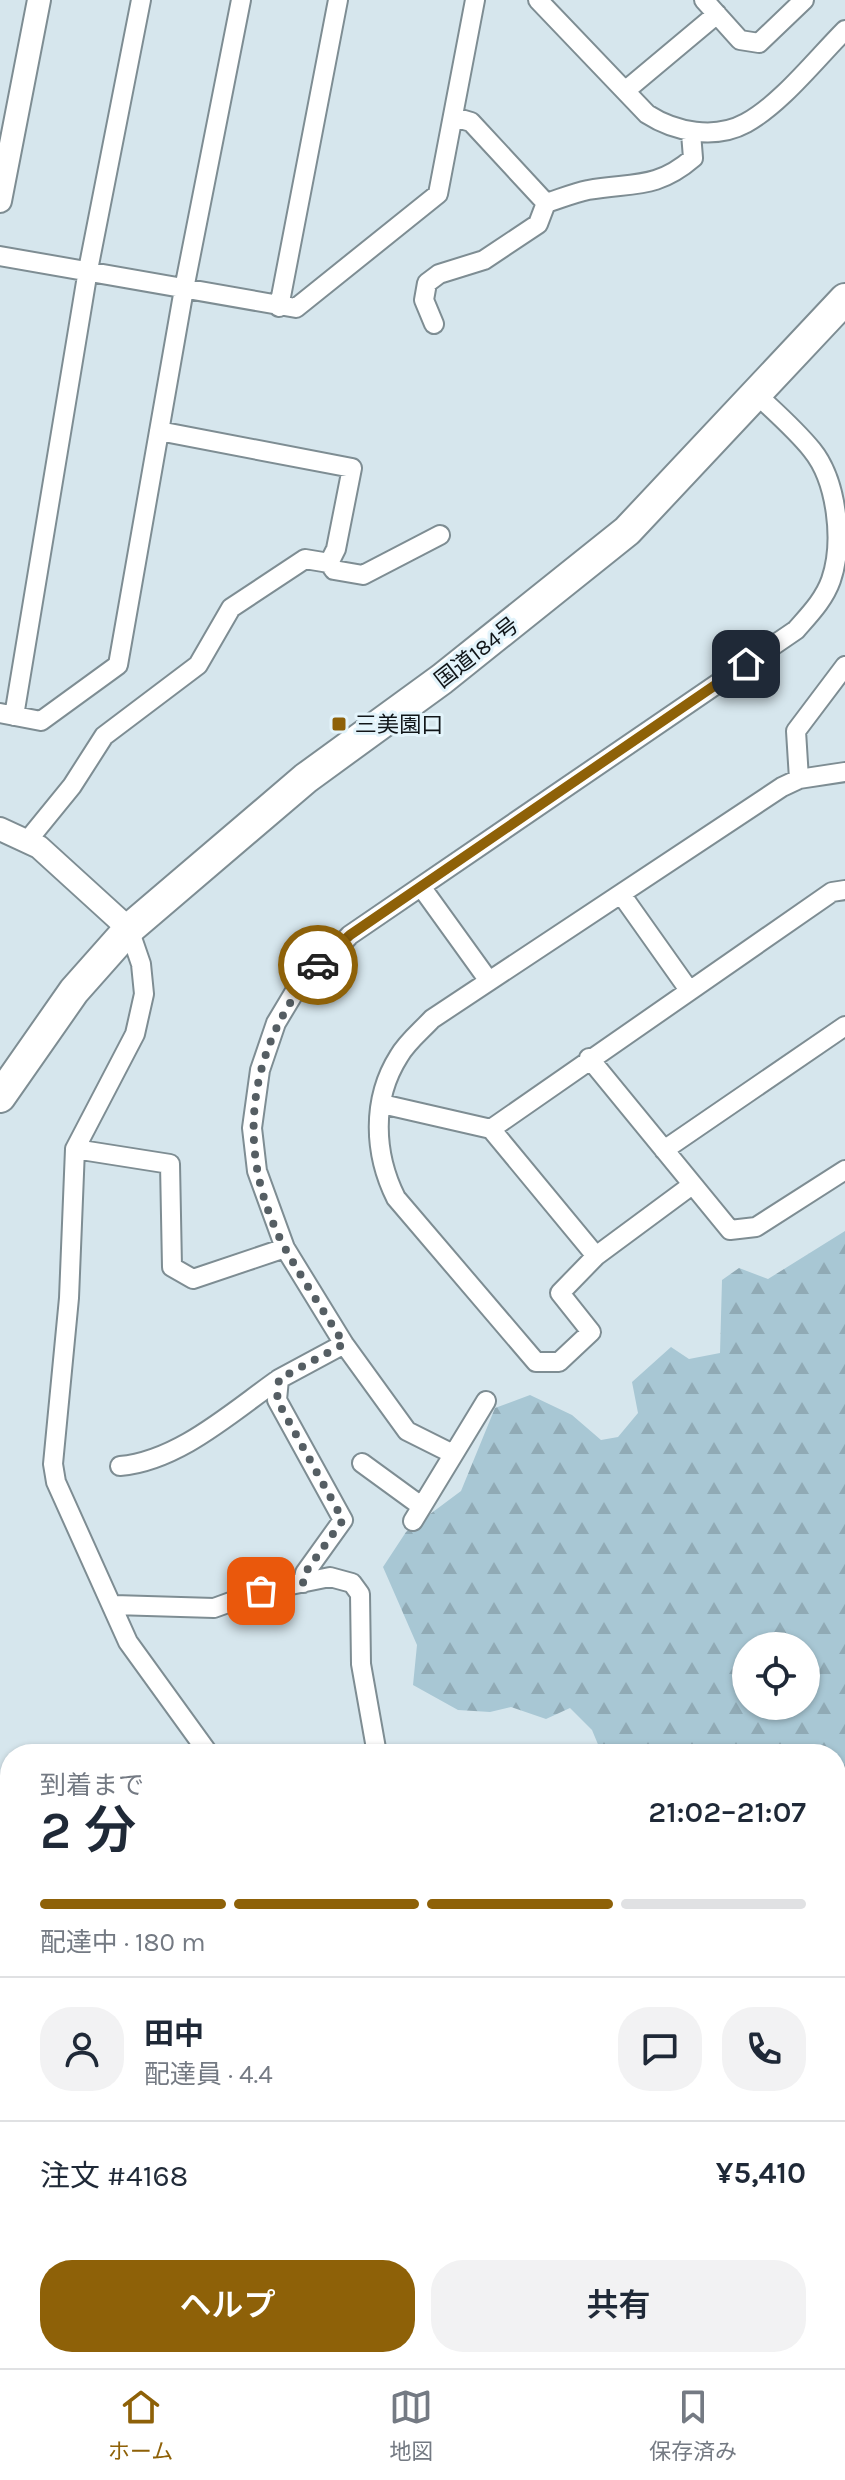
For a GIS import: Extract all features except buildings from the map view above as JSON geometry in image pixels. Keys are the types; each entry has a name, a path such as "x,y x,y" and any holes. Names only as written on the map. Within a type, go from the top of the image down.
{"highway":[{"name":"国道184号","path":"0,1097 74,991 129,929 306,778 442,679 627,531 845,299"}],"street":[{"path":"0,201 4,157 39,0"},
{"path":"141,0 7,714 41,721 118,665 184,289 241,0"},
{"path":"279,307 338,0"},
{"path":"0,256 296,308 438,194 475,0"},
{"path":"538,0 647,114 664,125 691,133 745,123 845,30"},
{"path":"625,91 711,7 740,40 759,43 804,0"},
{"path":"454,117 471,122 546,203"},
{"path":"546,203 586,190 652,184 673,176 693,158 691,133"},
{"path":"434,324 424,300 427,283 439,274 484,260 538,224 546,203"},
{"path":"453,1454 407,1431 344,1344 285,1248 257,1171 252,1128 260,1070 276,1023 294,993 340,944 796,630 818,604 830,581 836,554 829,483 813,451 755,393"},
{"path":"159,431 352,468 336,549 329,563"},
{"path":"28,840 72,786 104,736 198,665 231,608 305,559 329,563 334,570 363,575 440,535"},
{"path":"799,779 796,731 845,666"},
{"path":"692,1185 596,1256 560,1293 591,1332 559,1362 536,1362 396,1198 383,1172 378,1142 382,1104 398,1057 432,1019 799,779 845,772"},
{"path":"0,829 28,840 129,929 141,964 144,994 135,1034 75,1149 69,1298 53,1464 56,1482 114,1605 128,1642 202,1744"},
{"path":"422,888 489,981"},
{"path":"491,1129 832,892 845,890"},
{"path":"621,894 689,990"},
{"path":"664,1150 845,1026"},
{"path":"589,1058 730,1230 756,1227 845,1170"},
{"path":"382,1104 491,1129 596,1256"},
{"path":"75,1149 170,1164 172,1267 193,1279 285,1248"},
{"path":"120,1466 136,1464 187,1443 279,1379 344,1344"},
{"path":"279,1379 277,1400 343,1520 305,1573 303,1583"},
{"path":"362,1463 417,1514 486,1401"},
{"path":"114,1605 214,1608 261,1591 330,1577 352,1583 360,1594 361,1664 375,1744"}],"green space":[{"path":"845,1231 845,1744 598,1744 592,1730 570,1708 546,1719 511,1707 490,1712 458,1710 413,1685 417,1645 383,1567 406,1532 461,1491 495,1408 530,1395 572,1415 601,1440 618,1437 638,1413 632,1382 671,1347 689,1359 720,1353 722,1280 739,1268 768,1279"}],"way so far":[{"path":"261,1591 303,1583 305,1573 343,1520 277,1400 279,1379 344,1344 285,1248 257,1171 252,1128 260,1070 276,1023 294,993 318,965"}],"place":[{"name":"三美園口","path":"339,724"}],"route":[{"path":"318,965 350,935 746,664"}]}
